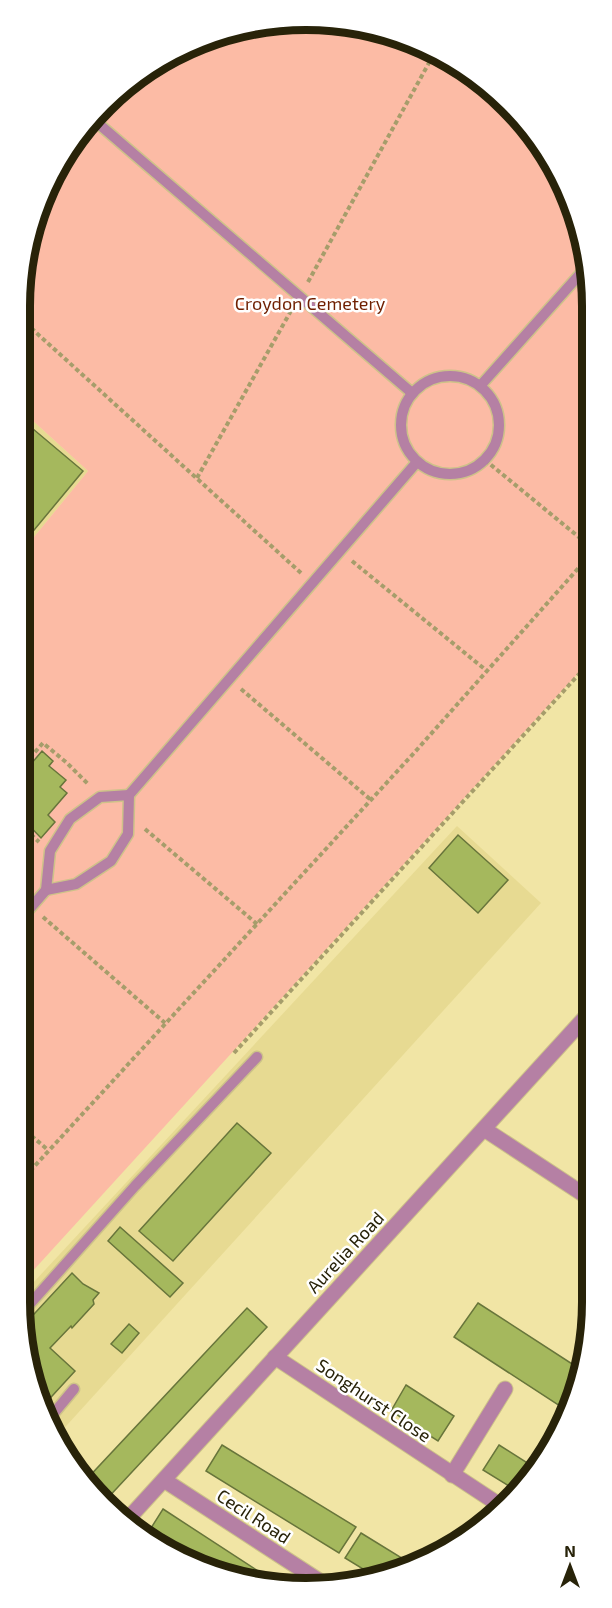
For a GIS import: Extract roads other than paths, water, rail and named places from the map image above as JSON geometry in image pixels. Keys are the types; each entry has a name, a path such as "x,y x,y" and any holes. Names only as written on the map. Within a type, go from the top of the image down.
{"street":[{"name":"Aurelia Road","path":"131,1515 582,1021"},
{"path":"484,1129 582,1193"},
{"name":"Songhurst Close","path":"275,1357 495,1503"},
{"path":"452,1475 505,1389"},
{"name":"Cecil Road","path":"164,1480 314,1578"}],"lane":[{"path":"98,124 412,393"},
{"path":"481,386 580,274"},
{"path":"452,375 467,378 481,386 492,397 498,411 500,427 496,443 485,460 462,473 446,474 430,470 417,462 407,450 400,421 404,406 412,393 423,383 437,377 452,375"},
{"path":"45,890 76,884 111,861 128,834 129,795 417,462"},
{"path":"30,908 45,890 50,851 70,819 100,796 129,795"},
{"path":"30,1304 135,1186 257,1057"},
{"path":"53,1414 74,1389"}],"park label":[{"name":"Croydon Cemetery","path":"310,303"}]}
